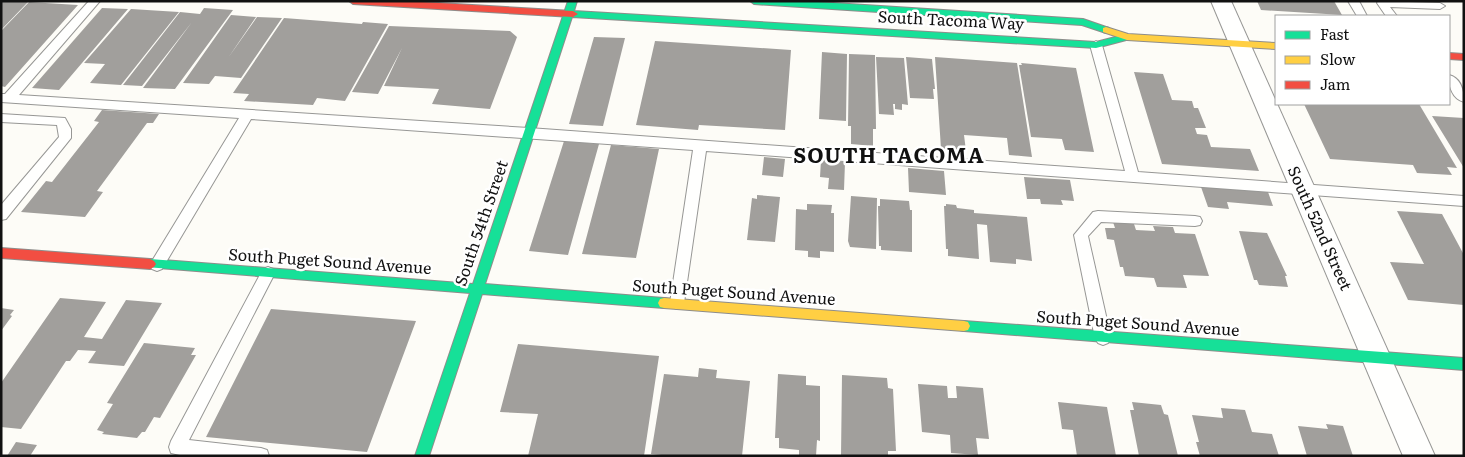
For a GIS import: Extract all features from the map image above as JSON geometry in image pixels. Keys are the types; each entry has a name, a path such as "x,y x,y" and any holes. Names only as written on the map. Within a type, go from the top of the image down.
{"street":[{"name":"South Tacoma Way","path":"353,1 1096,45 1126,37"},
{"name":"South 54th Street","path":"422,456 573,1"},
{"name":"South Tacoma Way","path":"754,1 1083,22 1126,37 1275,46"},
{"name":"South 52nd Street","path":"1221,1 1419,456"},
{"path":"1450,56 1464,57"},
{"name":"South Puget Sound Avenue","path":"1,253 1464,364"}],"lane":[{"path":"5,98 95,1"},
{"path":"1353,1 1361,15"},
{"path":"1390,15 1382,3 1440,6"},
{"path":"1096,45 1134,178"},
{"path":"1450,80 1464,98"},
{"path":"5,98 528,133 1304,191 1464,201"},
{"path":"157,265 247,115"},
{"path":"1,118 61,121 65,129 65,138 1,215"},
{"path":"677,303 700,146"},
{"path":"1103,338 1081,235 1098,216 1195,221"},
{"path":"261,456 177,447 268,273"}],"building":[{"path":"1,1 28,2 1,30"},
{"path":"1257,1 1334,1 1342,15 1261,10"},
{"path":"29,2 78,5 5,87 1,86 1,31"},
{"path":"102,8 128,9 59,90 32,88"},
{"path":"204,8 233,10 175,89 143,88 192,22 142,86 123,85 180,12 200,14"},
{"path":"131,9 179,12 121,85 90,83 105,64 84,63"},
{"path":"231,15 256,17 228,58 257,17 282,18 241,78 215,76 209,84 183,83"},
{"path":"284,18 388,24 345,101 317,98 313,105 244,101 249,94 233,93"},
{"path":"389,26 510,31 517,37 490,109 432,104 439,89 384,86 402,48 378,94 352,92"},
{"path":"594,37 625,38 603,126 569,124"},
{"path":"655,41 791,50 785,130 699,125 698,130 636,125"},
{"path":"822,52 847,54 846,121 819,119"},
{"path":"849,54 875,55 876,129 873,129 873,146 851,144 851,126 848,126"},
{"path":"876,57 904,58 908,105 902,104 902,110 895,109 895,104 893,104 894,115 879,114"},
{"path":"906,57 932,59 934,99 910,98"},
{"path":"935,57 1017,63 1032,157 1009,155 1007,138 964,135 966,151 941,149"},
{"path":"1021,63 1076,68 1094,152 1065,150 1062,139 1031,137 1019,65 1022,65"},
{"path":"1134,72 1163,74 1172,100 1192,101 1194,108 1198,108 1206,128 1195,128 1197,134 1207,135 1211,147 1250,149 1259,171 1162,164"},
{"path":"1304,105 1420,105 1457,168 1447,167 1452,175 1417,173 1413,165 1330,159"},
{"path":"102,110 159,114 153,123 147,123 97,191 103,192 85,217 21,212 46,181 52,182 99,122 94,121"},
{"path":"1432,116 1464,118 1464,168"},
{"path":"564,141 599,144 568,255 529,251"},
{"path":"611,145 659,149 636,258 582,254"},
{"path":"764,157 785,159 783,177 762,175"},
{"path":"821,160 845,162 844,190 828,189 829,178 820,177"},
{"path":"908,168 944,171 946,195 909,192"},
{"path":"1024,177 1070,180 1074,201 1061,200 1063,205 1041,204 1040,199 1027,199"},
{"path":"1201,187 1268,192 1273,206 1227,202 1229,209 1208,207"},
{"path":"757,195 780,197 775,242 747,240 752,198 757,199"},
{"path":"851,196 877,198 876,249 850,247 848,241"},
{"path":"880,199 909,201 910,210 912,210 912,252 881,250 881,246 879,246 878,206 880,206"},
{"path":"807,204 832,205 831,213 834,213 834,252 820,251 820,258 808,257 808,251 795,250 796,209 807,210"},
{"path":"946,204 956,205 957,208 974,210 974,213 1027,217 1032,261 1016,259 1016,264 990,262 987,225 977,224 979,259 948,256 944,206"},
{"path":"1397,211 1442,214 1464,255 1464,305 1408,300 1390,262 1424,264"},
{"path":"1113,222 1134,224 1136,230 1155,231 1153,226 1173,227 1175,233 1195,234 1209,276 1183,275 1187,288 1157,287 1154,278 1125,276 1123,267 1120,267 1114,240 1107,239 1105,228 1115,228"},
{"path":"1239,231 1267,233 1287,276 1285,276 1288,287 1259,285 1257,280 1254,280"},
{"path":"60,298 106,302 84,337 102,339 126,300 162,303 124,366 88,363 96,351 78,350 70,361 66,361 21,429 1,427 1,383"},
{"path":"1,308 14,310 1,331"},
{"path":"271,309 416,321 367,452 206,437"},
{"path":"144,343 195,348 191,355 196,355 160,418 154,417 145,432 142,432 137,438 102,434 104,432 97,430 113,404 107,403"},
{"path":"518,344 659,356 644,456 528,456 538,414 500,412"},
{"path":"699,368 717,370 716,378 750,381 742,456 672,456 651,454 664,374 698,377"},
{"path":"778,374 806,376 806,385 820,386 820,441 817,440 816,456 799,456 799,450 779,448 779,438 775,438"},
{"path":"842,375 887,378 888,388 893,389 896,451 888,451 888,456 841,456"},
{"path":"918,384 947,386 948,398 957,398 956,386 983,388 989,439 976,438 978,455 951,453 950,435 922,432"},
{"path":"1058,402 1107,407 1116,456 1077,456 1073,430 1062,429"},
{"path":"1132,402 1161,405 1164,414 1168,415 1178,456 1139,456 1130,410 1134,410"},
{"path":"1221,408 1245,410 1252,432 1272,434 1279,456 1200,456 1196,442 1199,442 1192,415 1223,418"},
{"path":"1326,424 1343,426 1353,456 1307,456 1298,426 1328,429"},
{"path":"16,442 37,445 30,456 7,456"}],"traffic: fast":[{"path":"422,456 573,1"},
{"path":"754,1 1083,22 1106,30"},
{"path":"573,14 1096,45 1127,37"},
{"path":"150,264 664,303"},
{"path":"964,326 1464,364"}],"traffic: slow":[{"path":"1106,30 1127,37 1275,46"},
{"path":"664,303 964,326"}],"traffic: jam":[{"path":"353,1 573,14"},
{"path":"1450,56 1464,57"},
{"path":"1,253 150,264"}],"district":[{"name":"SOUTH TACOMA","path":"889,156"}]}
